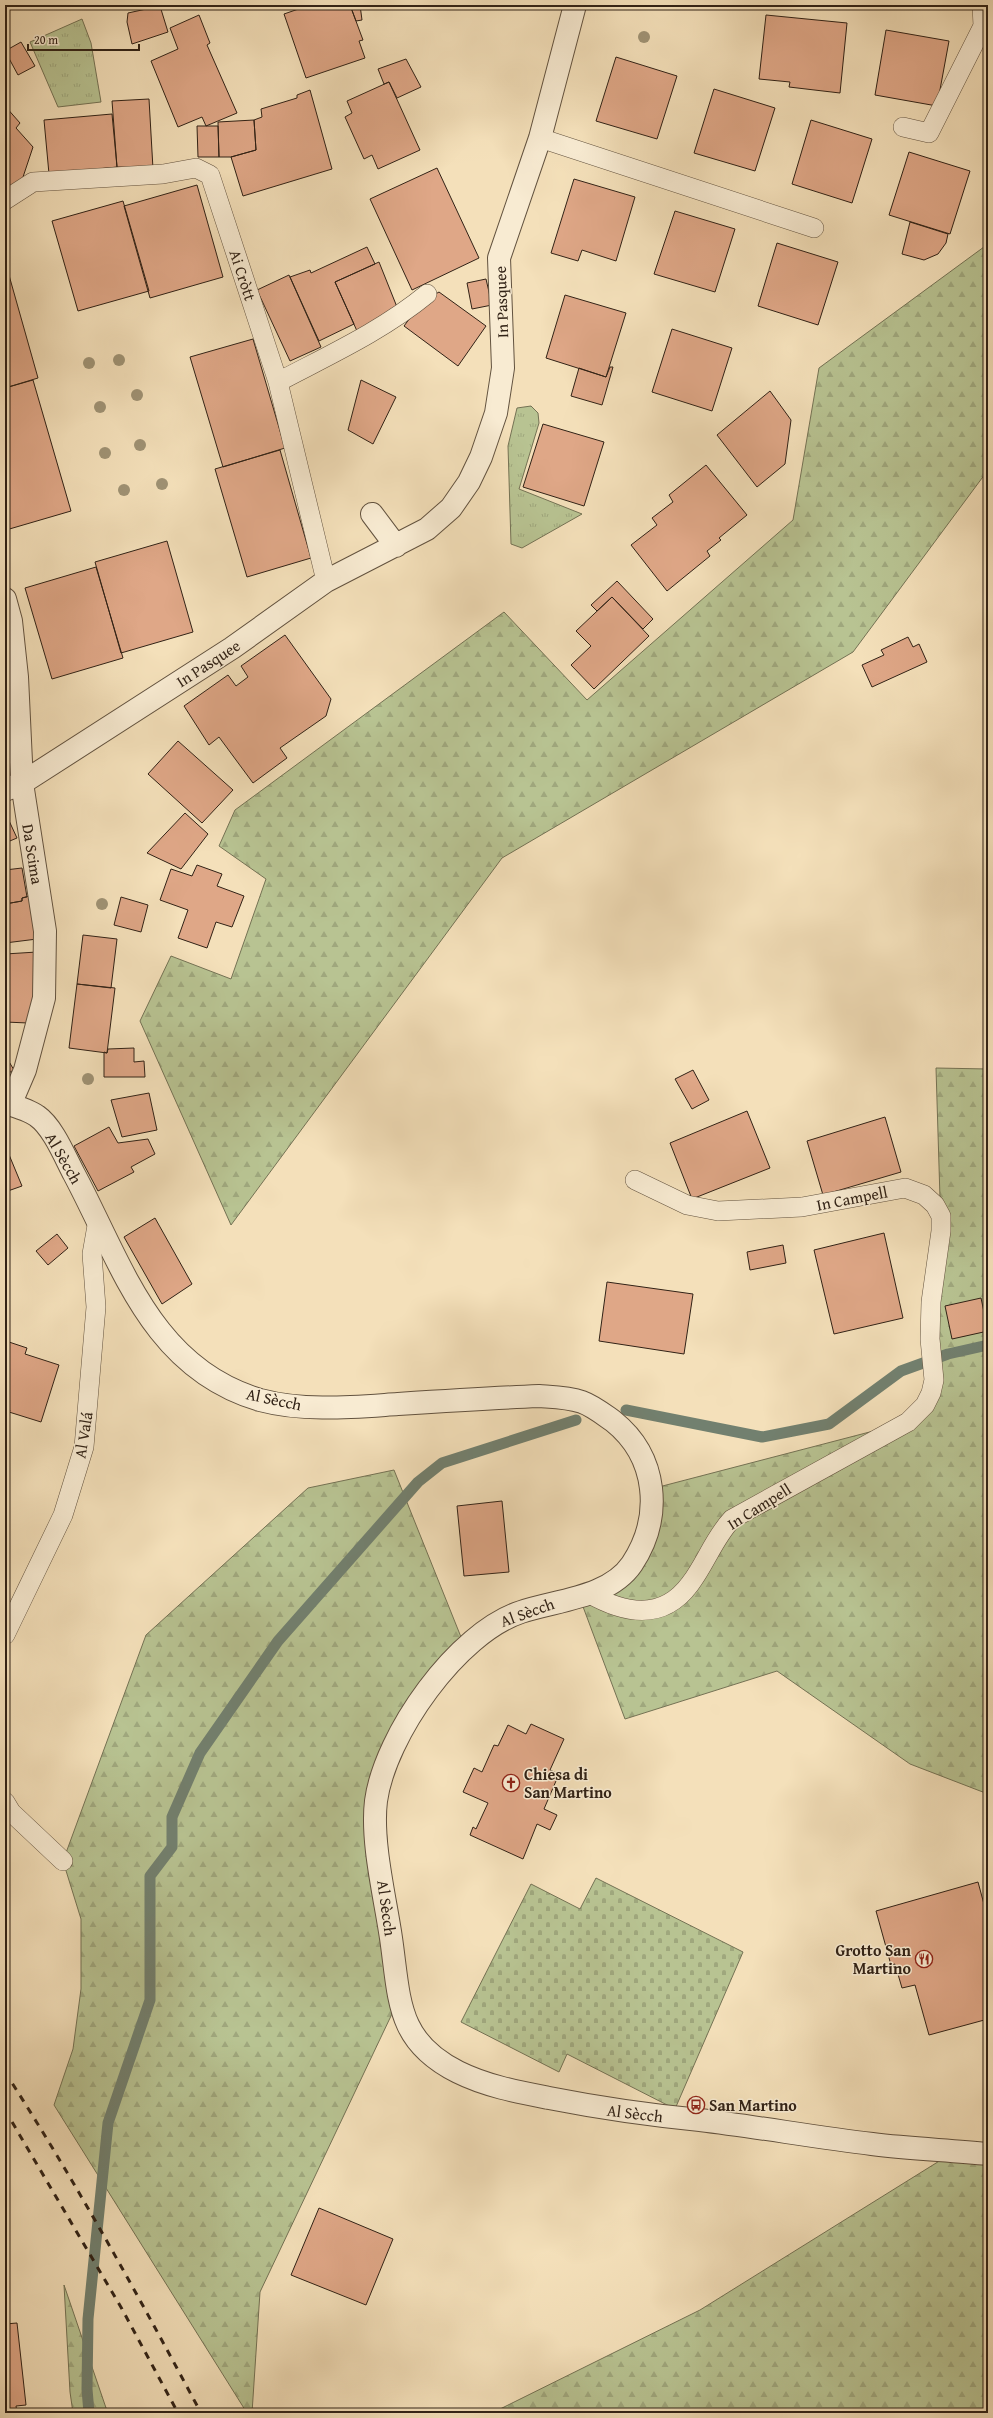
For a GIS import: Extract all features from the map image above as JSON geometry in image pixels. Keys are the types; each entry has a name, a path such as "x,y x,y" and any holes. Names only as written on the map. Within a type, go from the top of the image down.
{"street":[{"name":"In Pasquee","path":"13,787 232,648 326,582 427,529 451,508 469,482 481,457 496,412 503,368 499,258 540,138 575,5"},
{"path":"372,514 396,546"},
{"name":"Da Scima","path":"5,599 10,621 17,677 13,787 45,931 44,998 25,1070 8,1104"},
{"name":"Al Sècch","path":"8,1104 38,1116 55,1138 98,1220 131,1290 161,1332 183,1358 204,1375 228,1388 262,1400 292,1405 330,1408 539,1396 581,1402 609,1418 623,1430 641,1453 647,1466 651,1489 650,1517 644,1539 632,1564 622,1576 608,1586 511,1615 487,1628 465,1647 442,1671 407,1722 382,1778 376,1802 376,1833 400,1997 410,2030 415,2040 427,2052 458,2072 516,2092 619,2112 716,2122 877,2145 988,2154"}],"lane":[{"path":"903,127 929,133 983,26 982,5"},
{"path":"540,138 814,228"},
{"name":"Ai Cròtt","path":"5,200 34,182 163,174 196,168 210,175 278,382 326,582"},
{"path":"278,382 373,332 403,313 427,294"},
{"name":"In Campell","path":"588,1593 609,1605 629,1610 654,1609 672,1602 690,1585 723,1529 732,1519 908,1422 925,1405 931,1393 934,1380 930,1339 931,1302 941,1231 941,1216 935,1205 924,1196 905,1188 802,1208 718,1211 687,1205 635,1180"},
{"name":"Al Valá","path":"5,1635 63,1515 84,1447 96,1307 92,1254 98,1220"},
{"path":"5,1802 11,1812 63,1861"}],"green space":[{"path":"82,19 91,43 101,102 58,107 30,42"},
{"path":"988,244 988,470 853,652 502,858 231,1225 140,1021 171,956 231,979 266,879 219,846 235,810 504,612 587,700 793,520 819,368"},
{"path":"531,406 538,413 539,423 519,489 582,514 522,548 511,544 508,446 517,408"},
{"path":"936,1068 988,1069 988,1794 910,1764 777,1671 625,1719 579,1596 622,1576 651,1489 908,1422 925,1405 941,1231"},
{"path":"394,1470 465,1647 382,1779 400,1997 260,2292 252,2413 247,2413 54,2105 73,2049 81,1989 81,1919 63,1861 146,1635 308,1488"},
{"path":"596,1878 743,1952 675,2109 567,2054 559,2072 461,2022 531,1884 580,1909"},
{"path":"957,2150 988,2156 988,2413 492,2413 700,2310"},
{"path":"64,2285 108,2413 73,2413 70,2392"}],"building":[{"path":"310,5 350,5 363,40 359,41 365,58 306,78 284,14"},
{"path":"350,5 360,5 362,20 356,21"},
{"path":"160,6 168,32 132,44 127,22 128,13"},
{"path":"199,15 210,43 207,45 237,113 206,126 202,117 178,127 151,61 178,49 170,28"},
{"path":"766,15 847,23 840,93 789,87 790,82 759,79"},
{"path":"886,30 949,41 937,106 875,95"},
{"path":"21,42 35,66 18,75 5,51"},
{"path":"616,57 677,76 657,139 596,121"},
{"path":"406,59 421,87 397,98 389,82 384,84 378,69"},
{"path":"389,82 420,150 378,169 372,155 364,159 345,117 352,113 347,101"},
{"path":"714,89 775,108 755,171 694,153"},
{"path":"310,90 332,169 243,196 231,157 256,150 254,120 262,117 261,109 297,98 297,95"},
{"path":"149,99 153,169 117,167 112,101"},
{"path":"5,106 20,123 16,128 33,147 21,183 5,194"},
{"path":"112,114 117,167 49,174 44,120"},
{"path":"254,120 256,150 231,157 219,157 218,122"},
{"path":"811,120 872,139 852,203 792,184"},
{"path":"197,126 218,126 219,157 198,157"},
{"path":"909,152 970,171 950,234 889,215"},
{"path":"437,168 479,258 412,290 370,199"},
{"path":"574,179 635,197 616,261 582,250 578,261 551,253"},
{"path":"197,185 223,277 150,298 124,206"},
{"path":"123,201 149,291 78,311 52,221"},
{"path":"675,211 735,229 715,292 654,274"},
{"path":"910,222 948,234 946,243 938,254 924,260 902,254"},
{"path":"777,243 838,262 818,325 758,306"},
{"path":"367,247 375,264 335,282 354,324 319,341 290,277 310,270 311,273"},
{"path":"5,261 38,378 5,388"},
{"path":"379,262 399,312 357,331 335,282"},
{"path":"289,275 321,347 290,361 257,290"},
{"path":"486,279 492,305 472,309 467,283"},
{"path":"439,292 486,326 458,366 404,326 422,302"},
{"path":"565,295 626,313 606,377 546,358"},
{"path":"672,329 732,348 712,411 652,392"},
{"path":"253,339 285,448 223,467 190,357"},
{"path":"610,367 613,367 602,405 571,396 579,368 606,377"},
{"path":"33,380 71,511 6,530 5,388"},
{"path":"361,380 396,397 373,444 348,430"},
{"path":"770,391 791,420 785,464 757,487 717,435"},
{"path":"543,424 604,442 584,506 523,487"},
{"path":"280,450 311,558 247,577 215,469"},
{"path":"706,465 747,515 719,538 721,540 707,551 710,556 667,591 631,545 657,525 652,518 673,502 669,495"},
{"path":"167,541 193,632 121,653 95,562"},
{"path":"96,567 123,658 52,679 25,588"},
{"path":"617,581 653,619 643,629 612,597 597,611 591,605"},
{"path":"612,597 649,636 594,689 571,665 591,646 576,631"},
{"path":"285,635 331,699 326,716 280,748 287,758 253,783 219,737 209,745 184,706 228,675 236,686 248,677 241,666"},
{"path":"908,637 913,647 919,644 927,662 872,687 862,665 884,655 881,650"},
{"path":"178,741 233,790 202,823 148,774"},
{"path":"5,812 17,838 5,843"},
{"path":"185,813 208,834 181,869 147,853"},
{"path":"197,865 222,874 217,886 244,896 232,927 216,922 207,948 178,938 188,910 160,900 171,869 192,876"},
{"path":"22,868 27,897 22,898 22,901 5,904 5,870"},
{"path":"32,895 37,939 5,943 5,904 22,901 22,898"},
{"path":"121,897 148,905 141,932 114,925"},
{"path":"83,935 117,939 111,988 77,984"},
{"path":"37,952 33,1017 28,1023 5,1022 5,954"},
{"path":"77,984 115,988 107,1053 69,1048"},
{"path":"134,1048 134,1062 144,1061 145,1077 104,1077 104,1052 107,1053 108,1049"},
{"path":"5,1055 14,1070 5,1075"},
{"path":"693,1070 709,1100 692,1109 675,1079"},
{"path":"149,1093 157,1130 122,1137 111,1100"},
{"path":"747,1111 770,1168 692,1199 670,1143"},
{"path":"885,1117 901,1172 823,1195 807,1141"},
{"path":"109,1127 118,1143 148,1139 155,1154 131,1167 134,1172 98,1191 74,1146"},
{"path":"5,1145 22,1186 5,1192"},
{"path":"155,1218 192,1284 162,1304 124,1237"},
{"path":"884,1233 903,1318 834,1334 814,1250"},
{"path":"57,1234 68,1248 48,1265 36,1251"},
{"path":"783,1245 786,1263 750,1270 747,1252"},
{"path":"607,1282 693,1294 684,1354 599,1341"},
{"path":"981,1298 988,1331 952,1339 945,1306"},
{"path":"9,1342 27,1348 25,1354 59,1365 41,1422 9,1412 10,1410 5,1408 5,1347 7,1347"},
{"path":"502,1501 509,1572 464,1576 457,1506"},
{"name":"Chiesa di San Martino","path":"531,1724 564,1739 550,1770 559,1774 544,1809 557,1815 550,1830 537,1824 523,1859 470,1835 473,1827 476,1829 488,1803 463,1792 474,1768 482,1772 494,1745 498,1746 508,1725 526,1734"},
{"path":"978,1882 988,1919 988,2019 929,2035 915,1985 902,1988 895,1964 891,1965 876,1911"},
{"path":"319,2208 393,2239 366,2305 291,2275"},
{"path":"17,2323 26,2405 16,2406 17,2413 5,2413 5,2324"}],"waterway":[{"path":"626,1410 762,1437 829,1424 901,1371 948,1354 988,1345"},
{"path":"89,2413 87,2389 88,2319 108,2123 150,2000 150,1876 172,1847 172,1817 200,1753 278,1641 418,1482 442,1463 576,1420"}],"railway":[{"path":"5,2072 82,2198 201,2413"},
{"path":"5,2110 122,2309 178,2413"}],"place":[{"name":"Chiesa di San Martino","path":"511,1783"},
{"name":"Grotto San Martino","path":"924,1959"},
{"name":"San Martino","path":"696,2105"}]}
